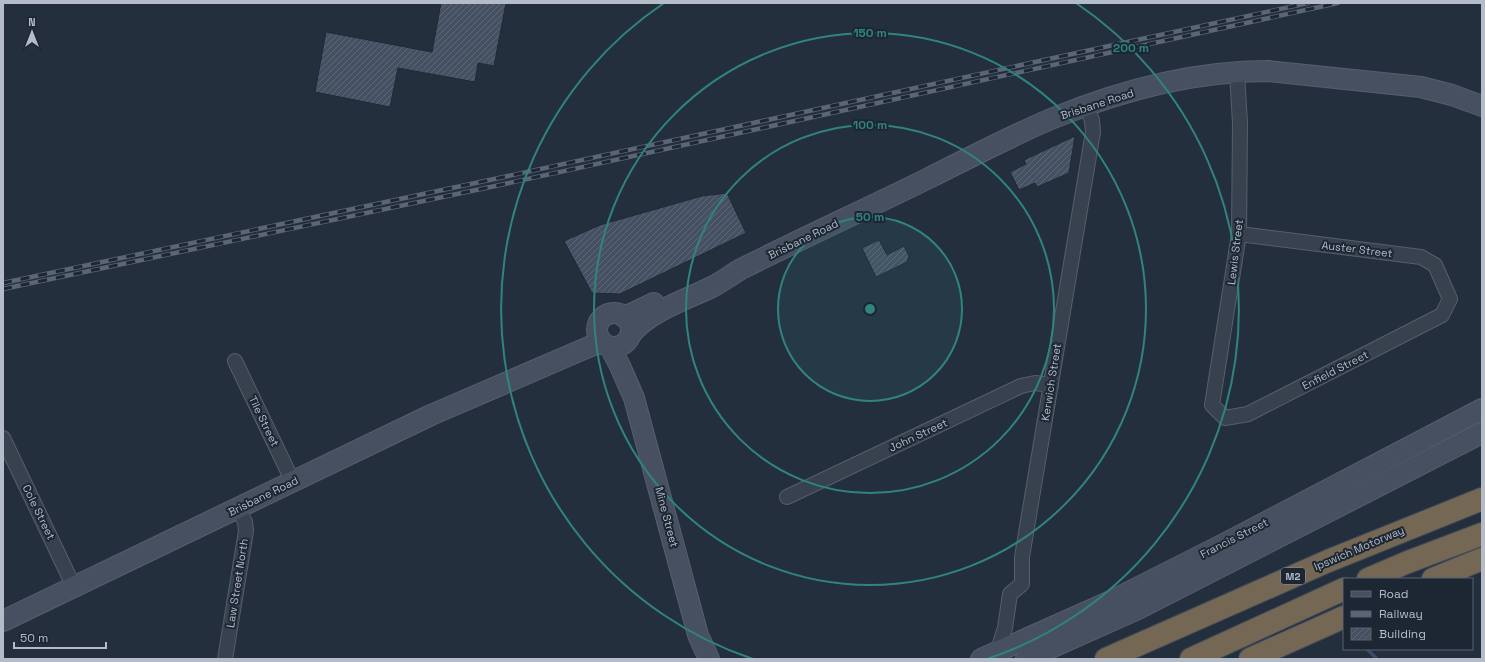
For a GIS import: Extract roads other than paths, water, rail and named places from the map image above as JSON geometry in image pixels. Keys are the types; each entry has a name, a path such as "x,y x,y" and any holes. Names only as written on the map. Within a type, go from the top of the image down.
{"highway":[{"name":"Ipswich Motorway","path":"1106,659 1328,561 1482,499"},
{"path":"1370,578 1482,534"},
{"path":"1435,578 1482,559"},
{"path":"1191,659 1343,589"},
{"path":"1250,659 1343,617"}],"main road":[{"name":"Brisbane Road","path":"627,330 714,286 741,269 1043,123 1086,106 1158,85 1199,77 1252,71 1286,72 1400,84 1437,90 1482,106"},
{"path":"617,314 627,330 621,346 607,345 598,336 598,325 606,316 617,314"},
{"name":"Brisbane Road","path":"524,374 570,342 598,325"},
{"name":"Mine Street","path":"627,330 628,350 634,379 634,398"},
{"name":"Brisbane Road","path":"3,621 431,415 590,346 607,345"},
{"name":"Mine Street","path":"607,345 620,366 634,398 698,636 709,659"},
{"name":"Francis Street","path":"989,656 1140,586 1482,409"},
{"name":"Francis Street","path":"1026,659 1138,608 1482,433"},
{"name":"Mine Street","path":"698,636 698,659"}],"street":[{"name":"Lewis Street","path":"1212,405 1239,234 1240,123 1237,73"},
{"name":"Kerwich Street","path":"989,656 1005,628 1010,594 1022,584 1022,557 1093,132 1092,120 1086,106"},
{"name":"Auster Street","path":"1239,234 1421,257 1435,265 1450,299"},
{"name":"Enfield Street","path":"1212,405 1225,418 1248,414 1442,316 1450,299"},
{"name":"Tile Street","path":"235,361 293,482"},
{"name":"John Street","path":"787,497 1021,386 1035,383 1051,385"},
{"name":"Cole Street","path":"3,438 74,587"},
{"name":"Law Street North","path":"225,659 246,531 245,522 238,508"}],"waterway":[{"path":"1368,650 1377,659"}],"railway":[{"path":"3,283 499,178 1308,3"},
{"path":"3,289 500,185 1338,3"}]}
